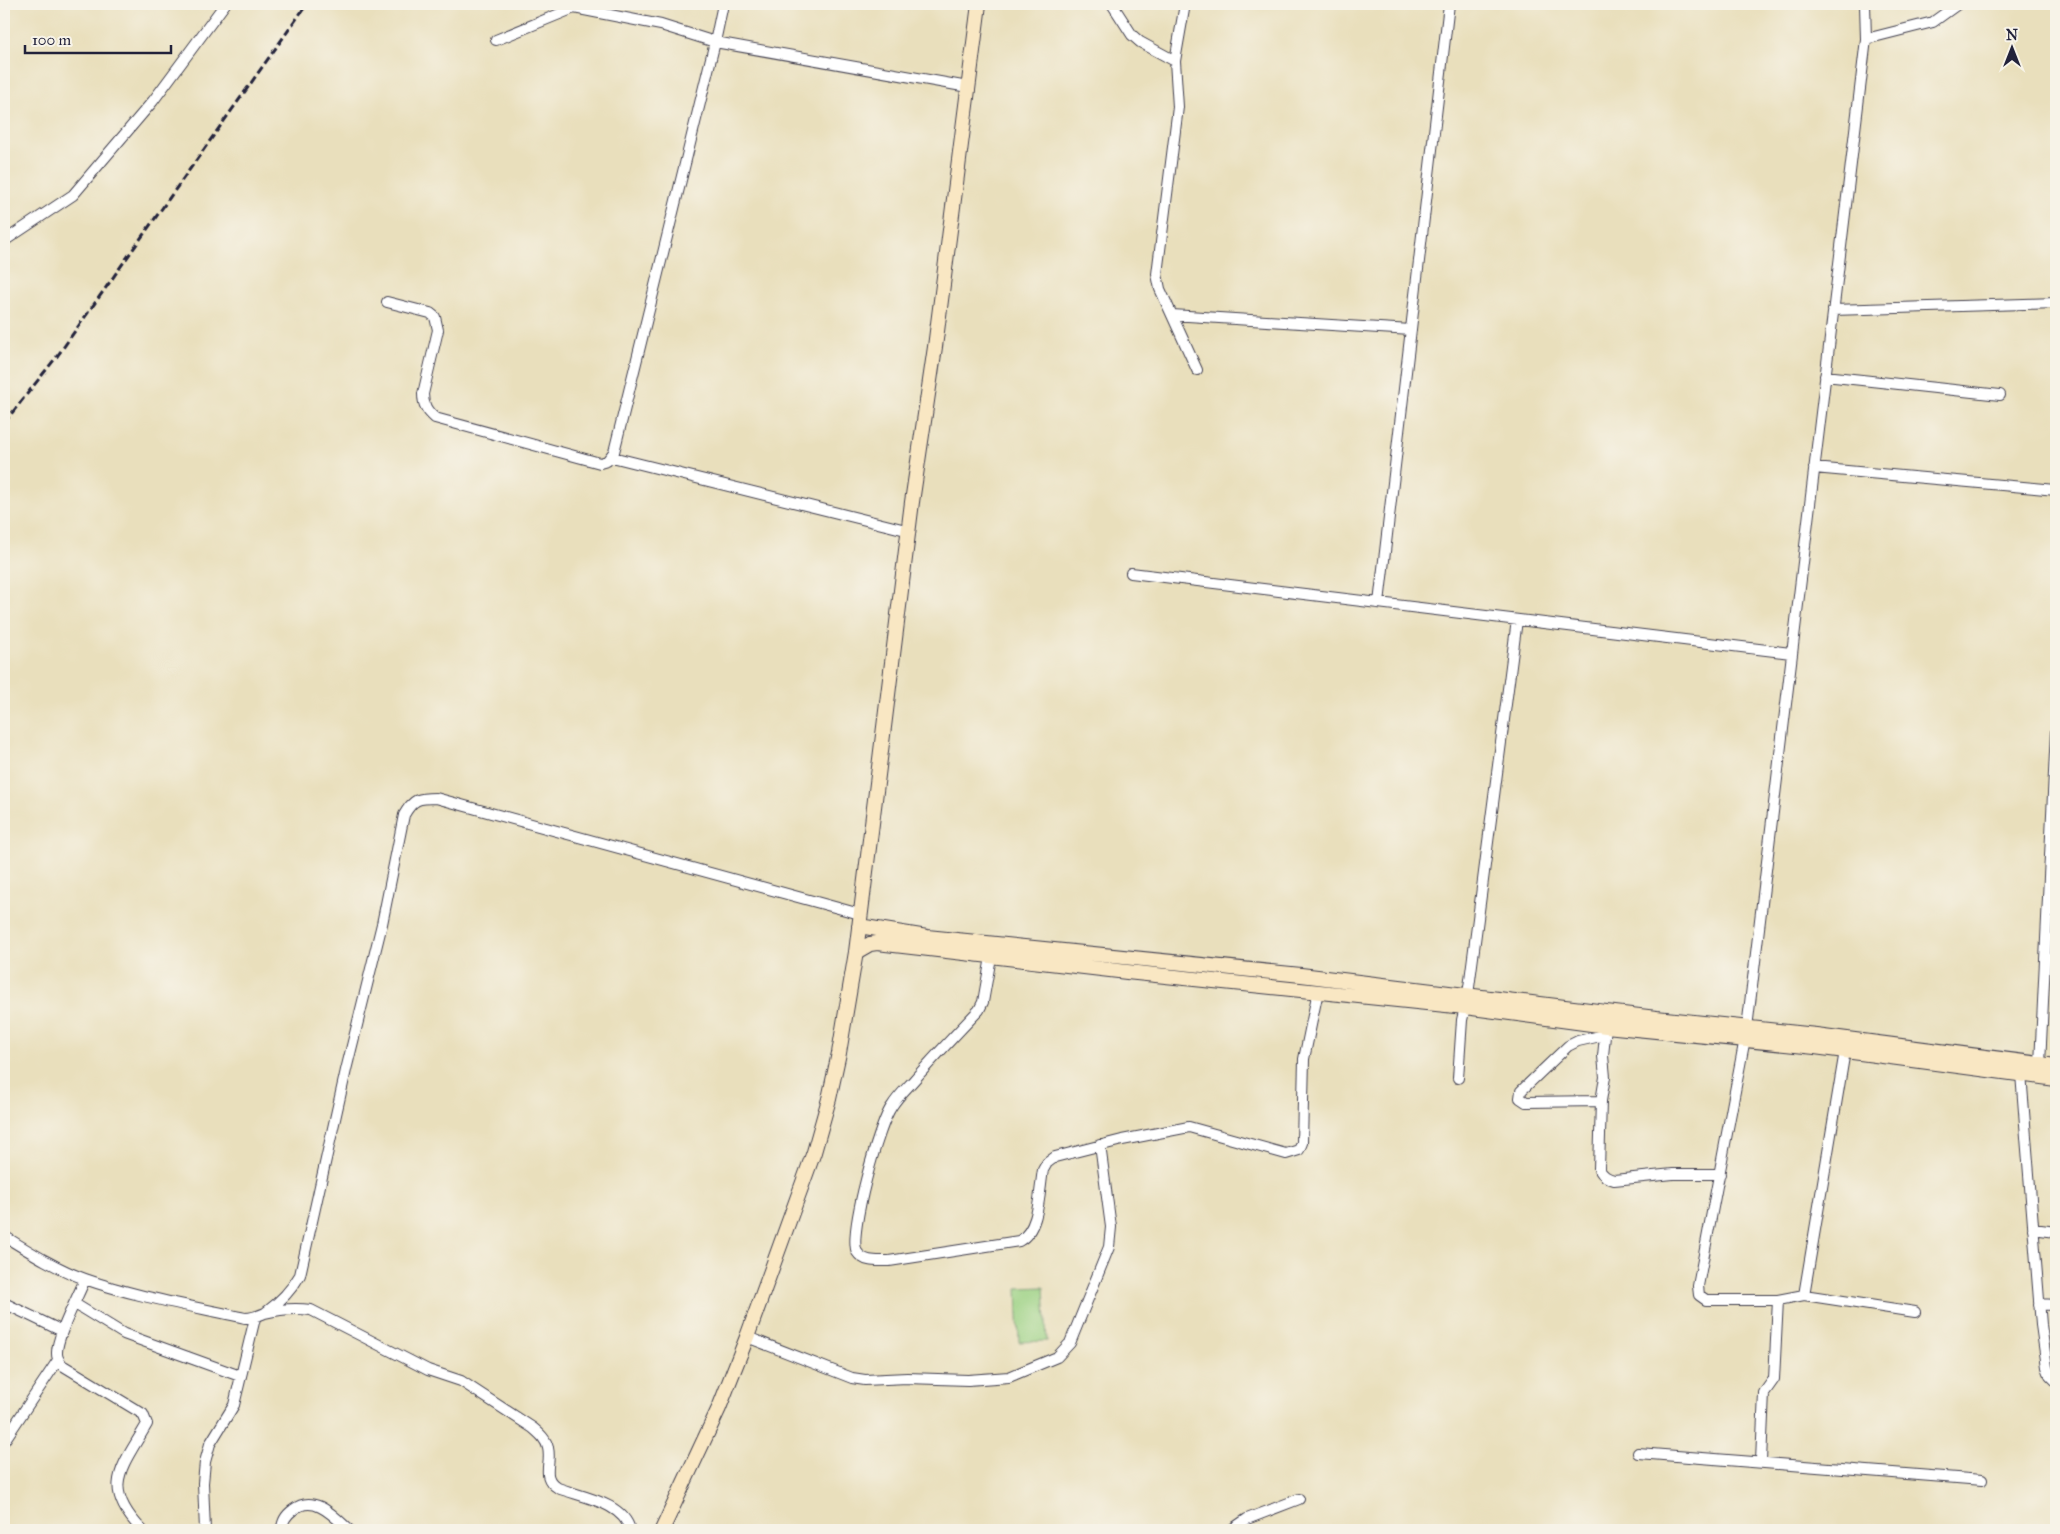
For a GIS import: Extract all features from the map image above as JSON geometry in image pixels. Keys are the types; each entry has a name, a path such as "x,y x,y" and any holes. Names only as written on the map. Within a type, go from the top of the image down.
{"street":[{"path":"4,241 73,195 153,101 225,4"},
{"path":"387,302 430,313 437,322 438,330 423,394 423,402 428,411 436,418 600,463 612,457 662,263 723,4"},
{"path":"662,1530 719,1408 797,1202 829,1099 847,1013 979,4"},
{"path":"1112,4 1136,38 1175,61"},
{"path":"1185,4 1175,61 1178,107 1157,274 1160,289 1197,370"},
{"path":"1379,603 1448,4"},
{"path":"1865,4 1866,39 1745,1034 1698,1286 1699,1295 1706,1300 1778,1300 1804,1295 1915,1312"},
{"path":"1866,39 1933,22 1958,4"},
{"path":"496,40 571,6 661,25 714,42 968,87"},
{"path":"1833,310 2056,303"},
{"path":"1172,315 1411,330"},
{"path":"1825,376 2000,394"},
{"path":"612,457 910,531"},
{"path":"1814,468 2056,490"},
{"path":"1131,573 1791,653"},
{"path":"1458,1078 1462,1020 1517,620"},
{"path":"2040,1064 2056,731"},
{"path":"265,1314 294,1287 300,1275 344,1079 382,924 404,815 411,803 421,798 436,798 859,920 936,938 1301,975 1466,1001 1745,1034 1844,1051 2056,1079"},
{"path":"856,952 870,944 877,943 991,957 1318,991 1466,1001 1606,1030 1816,1035 2056,1066"},
{"path":"991,957 983,1002 979,1010 936,1054 891,1106 883,1124 863,1191 855,1241 857,1251 862,1258 871,1261 888,1261 1019,1241 1027,1237 1034,1223 1042,1170 1047,1163 1055,1158 1100,1145 1189,1128 1286,1154 1299,1150 1302,1143 1304,1059 1318,991"},
{"path":"1606,1030 1603,1056 1605,1077 1601,1101 1599,1169 1602,1174 1614,1180 1663,1174 1720,1174"},
{"path":"1601,1101 1526,1102 1520,1098 1521,1091 1568,1046 1606,1030"},
{"path":"1804,1295 1844,1051"},
{"path":"2021,1074 2039,1304 2047,1367 2050,1375 2056,1381"},
{"path":"747,1337 852,1378 865,1380 907,1378 968,1380 1009,1377 1057,1357 1070,1342 1109,1247 1111,1227 1100,1145"},
{"path":"2033,1230 2056,1232"},
{"path":"4,1236 32,1253 84,1279 135,1293 236,1316 255,1318 265,1314 299,1308 311,1310 428,1370 461,1381 472,1387 543,1436 548,1447 548,1478 551,1484 613,1509 625,1518 630,1530"},
{"path":"84,1279 62,1331 56,1353 58,1360 62,1364 143,1414 146,1418 147,1424 120,1472 118,1484 118,1496 122,1507 142,1530"},
{"path":"1761,1461 1764,1393 1774,1380 1778,1300"},
{"path":"4,1303 62,1331"},
{"path":"75,1304 124,1334 240,1376"},
{"path":"2039,1304 2056,1305"},
{"path":"205,1530 203,1483 205,1462 210,1444 234,1405 255,1318"},
{"path":"4,1441 58,1360"},
{"path":"1638,1453 1761,1461 1982,1480"},
{"path":"1231,1530 1246,1519 1299,1499"},
{"path":"282,1530 282,1524 288,1514 296,1507 305,1504 316,1504 349,1530"}],"green space":[{"path":"1044,1287 1047,1341 1019,1342 1017,1288"}],"railway":[{"path":"4,423 58,355 307,4"}]}
